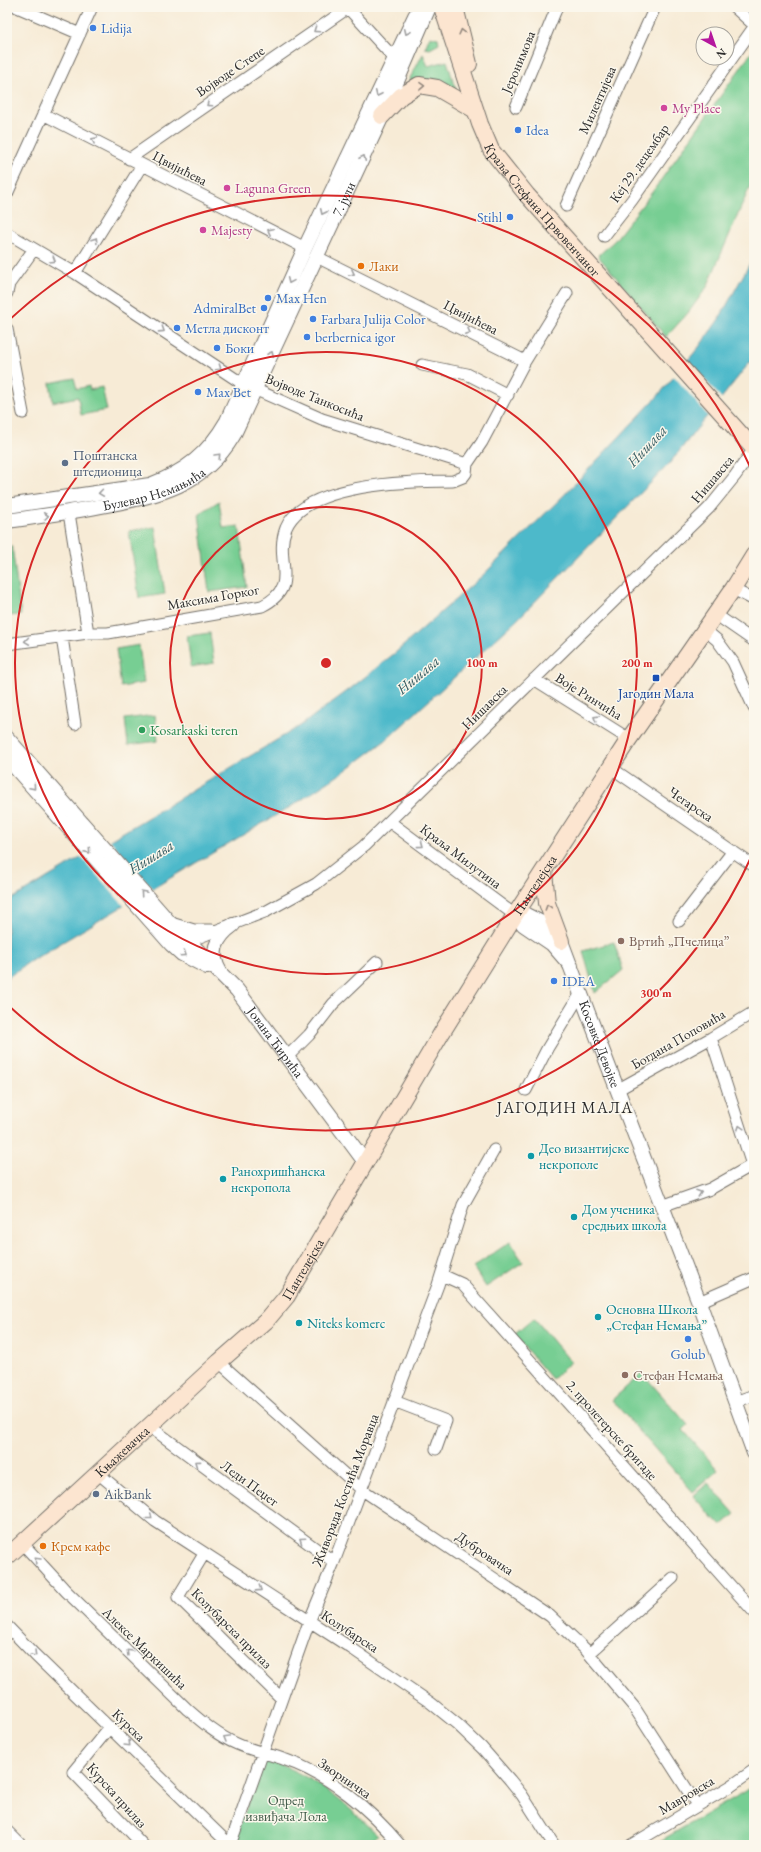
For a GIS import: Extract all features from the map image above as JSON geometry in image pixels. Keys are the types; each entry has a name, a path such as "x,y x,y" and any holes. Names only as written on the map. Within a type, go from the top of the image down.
{"main road":[{"name":"Краља Стефана Првовенчаног","path":"442,7 487,143 507,172 754,449"},
{"name":"Краља Стефана Првовенчаног","path":"455,7 469,63 474,104"},
{"path":"382,116 401,96 419,85 437,88 474,104"},
{"name":"Пантелејска","path":"220,1362 266,1321 287,1296 441,1034 515,915 610,767 733,589 754,555"},
{"path":"544,871 547,902 561,940"},
{"name":"Књажевачка","path":"7,1557 23,1544 220,1362"}],"street":[{"path":"17,7 80,34"},
{"path":"7,194 92,7"},
{"name":"7. јули","path":"249,387 305,248 415,16 421,7"},
{"name":"7. јули","path":"249,387 317,257 382,116 429,7"},
{"name":"Јеронимова","path":"516,107 557,7"},
{"name":"Милентијева","path":"566,206 655,7"},
{"path":"734,7 754,26"},
{"path":"348,8 395,59"},
{"name":"Војводе Степе","path":"128,159 348,8"},
{"name":"Кеј 29. децембар","path":"604,236 632,200 754,26"},
{"name":"Цвијићева","path":"43,114 128,159 305,248"},
{"path":"75,273 142,166"},
{"name":"Војводе Танкосића","path":"7,233 75,273 249,387 322,418 467,464"},
{"path":"7,293 9,284 34,249"},
{"name":"Цвијићева","path":"317,257 525,362"},
{"path":"467,464 482,442 525,362 567,293"},
{"path":"7,329 23,413"},
{"path":"422,365 467,374 508,395"},
{"name":"Булевар Немањића","path":"7,506 135,488 165,479 188,467 214,443 249,387"},
{"name":"Булевар Немањића","path":"7,521 69,513 150,497 177,487 198,475 215,460 228,444 249,387"},
{"name":"Нишавска","path":"186,940 202,936 267,911 316,884 364,846 709,508 735,476 754,449"},
{"name":"Максима Горког","path":"7,644 88,633 108,633 262,606 274,600 285,584 282,548 287,528 297,513 318,500 358,487 453,481 463,477 466,473 467,464"},
{"path":"69,513 88,633"},
{"path":"733,589 754,600"},
{"path":"716,614 754,641"},
{"path":"705,630 717,640 733,662 754,708"},
{"path":"62,637 75,724"},
{"name":"Воје Ринчића","path":"534,678 629,739"},
{"path":"7,738 67,818"},
{"path":"7,758 67,818 166,926 182,954 219,974"},
{"name":"Чегарска","path":"610,767 754,866"},
{"name":"Краља Милутина","path":"390,822 515,915"},
{"path":"679,921 733,851"},
{"name":"Косовке Девојке","path":"571,966 552,944 524,925 515,915 522,913 542,922 561,940 571,966 617,1090 699,1302 754,1453"},
{"path":"166,926 194,930 227,927"},
{"name":"Јована Ћирића","path":"166,926 186,940 241,995 365,1162"},
{"path":"219,974 208,954 208,946 212,935 227,927"},
{"path":"287,1057 309,1035 333,1004 377,962"},
{"name":"Косовке Девојке","path":"526,1090 547,1049 581,993"},
{"name":"Богдана Поповића","path":"617,1090 712,1038 754,1012"},
{"path":"662,1206 710,1189 753,1164 712,1038"},
{"name":"Живорада Костића Моравца","path":"230,1845 309,1622 334,1562 360,1489 442,1275 463,1206 494,1150"},
{"name":"2. пролетерске бригаде","path":"442,1275 462,1284 754,1612"},
{"path":"699,1302 754,1278"},
{"name":"Дубровачка","path":"220,1362 360,1489 550,1616 589,1654 634,1706 697,1805"},
{"path":"735,1402 754,1395"},
{"path":"394,1401 446,1421 436,1449"},
{"name":"Леди Пеџет","path":"149,1426 334,1562"},
{"name":"Колубарска","path":"99,1474 155,1521 431,1703 457,1724 482,1748 510,1780 554,1845"},
{"name":"Алексе Маркишића","path":"23,1544 66,1591 186,1709 214,1731 236,1744 262,1753"},
{"name":"Колубарска прилаз","path":"204,1554 178,1597 281,1698"},
{"path":"589,1654 672,1578"},
{"name":"Курска","path":"7,1626 34,1655 110,1727 230,1845"},
{"name":"Курска прилаз","path":"110,1727 73,1772 143,1845"},
{"name":"Зворничка","path":"262,1753 287,1760 311,1772 337,1788 372,1815 400,1845"},
{"name":"Мавровска","path":"631,1845 731,1786 754,1770"},
{"path":"7,1831 21,1845"}],"green space":[{"path":"430,36 438,38 439,44 430,49 425,48"},
{"path":"754,49 754,177 707,287 688,313 666,337 598,256 615,240 653,191"},
{"path":"423,54 428,66 447,61 456,90 411,81 410,78"},
{"path":"74,378 77,389 89,386 90,390 102,387 107,410 81,415 78,397 53,402 50,383"},
{"path":"219,501 223,528 239,526 247,587 209,592 199,514"},
{"path":"155,527 165,594 139,598 129,531"},
{"path":"12,546 21,615 7,616 7,547"},
{"path":"210,633 214,663 191,667 187,636"},
{"path":"139,645 144,683 121,687 116,649"},
{"name":"Kosarkaski teren","path":"155,715 158,741 128,745 125,719"},
{"path":"614,942 623,970 595,993 583,951"},
{"path":"510,1242 523,1262 486,1287 473,1267"},
{"path":"534,1318 571,1362 552,1379 514,1335"},
{"path":"642,1373 688,1425 683,1430 718,1470 693,1492 612,1400"},
{"path":"708,1483 735,1514 721,1526 693,1496"},
{"name":"Одред извиђача Лола","path":"264,1759 297,1772 326,1790 378,1835 368,1845 233,1845"},
{"path":"754,1784 754,1845 653,1845 746,1791"}],"water":[{"name":"Нишава","path":"754,256 754,357 669,464 519,618 386,740 342,773 295,804 29,962 7,978 7,902 300,726 395,653 482,576 565,494 657,397 699,347 719,319"}],"pier":[{"path":"686,359 723,400 709,417 673,375"},
{"path":"109,839 154,890 125,907 80,856"}],"place":[{"name":"Lidija","path":"93,28"},
{"name":"My Place","path":"664,108"},
{"name":"Idea","path":"518,130"},
{"name":"Laguna Green","path":"227,188"},
{"name":"Stihl","path":"510,217"},
{"name":"Majesty","path":"203,230"},
{"name":"Лаки","path":"361,266"},
{"name":"Max Hen","path":"268,298"},
{"name":"AdmiralBet","path":"264,308"},
{"name":"Farbara Julija Color","path":"313,319"},
{"name":"Метла дисконт","path":"177,328"},
{"name":"berbernica igor","path":"307,337"},
{"name":"Боки","path":"217,348"},
{"name":"Max Bet","path":"198,392"},
{"name":"Поштанска штедионица","path":"65,463"},
{"name":"Јагодин Мала","path":"656,678"},
{"name":"Kosarkaski teren","path":"142,730"},
{"name":"Вртић „Пчелица”","path":"621,941"},
{"name":"IDEA","path":"554,981"},
{"name":"Део византијске некрополе","path":"531,1156"},
{"name":"Ранохришћанска некропола","path":"223,1179"},
{"name":"Дом ученика средњих школа","path":"574,1217"},
{"name":"Основна Школа „Стефан Немања”","path":"598,1317"},
{"name":"Niteks komerc","path":"299,1323"},
{"name":"Golub","path":"688,1339"},
{"name":"Стефан Немања","path":"625,1375"},
{"name":"AikBank","path":"96,1494"},
{"name":"Крем кафе","path":"43,1546"}],"district":[{"name":"ЈАГОДИН МАЛА","path":"565,1107"}]}
